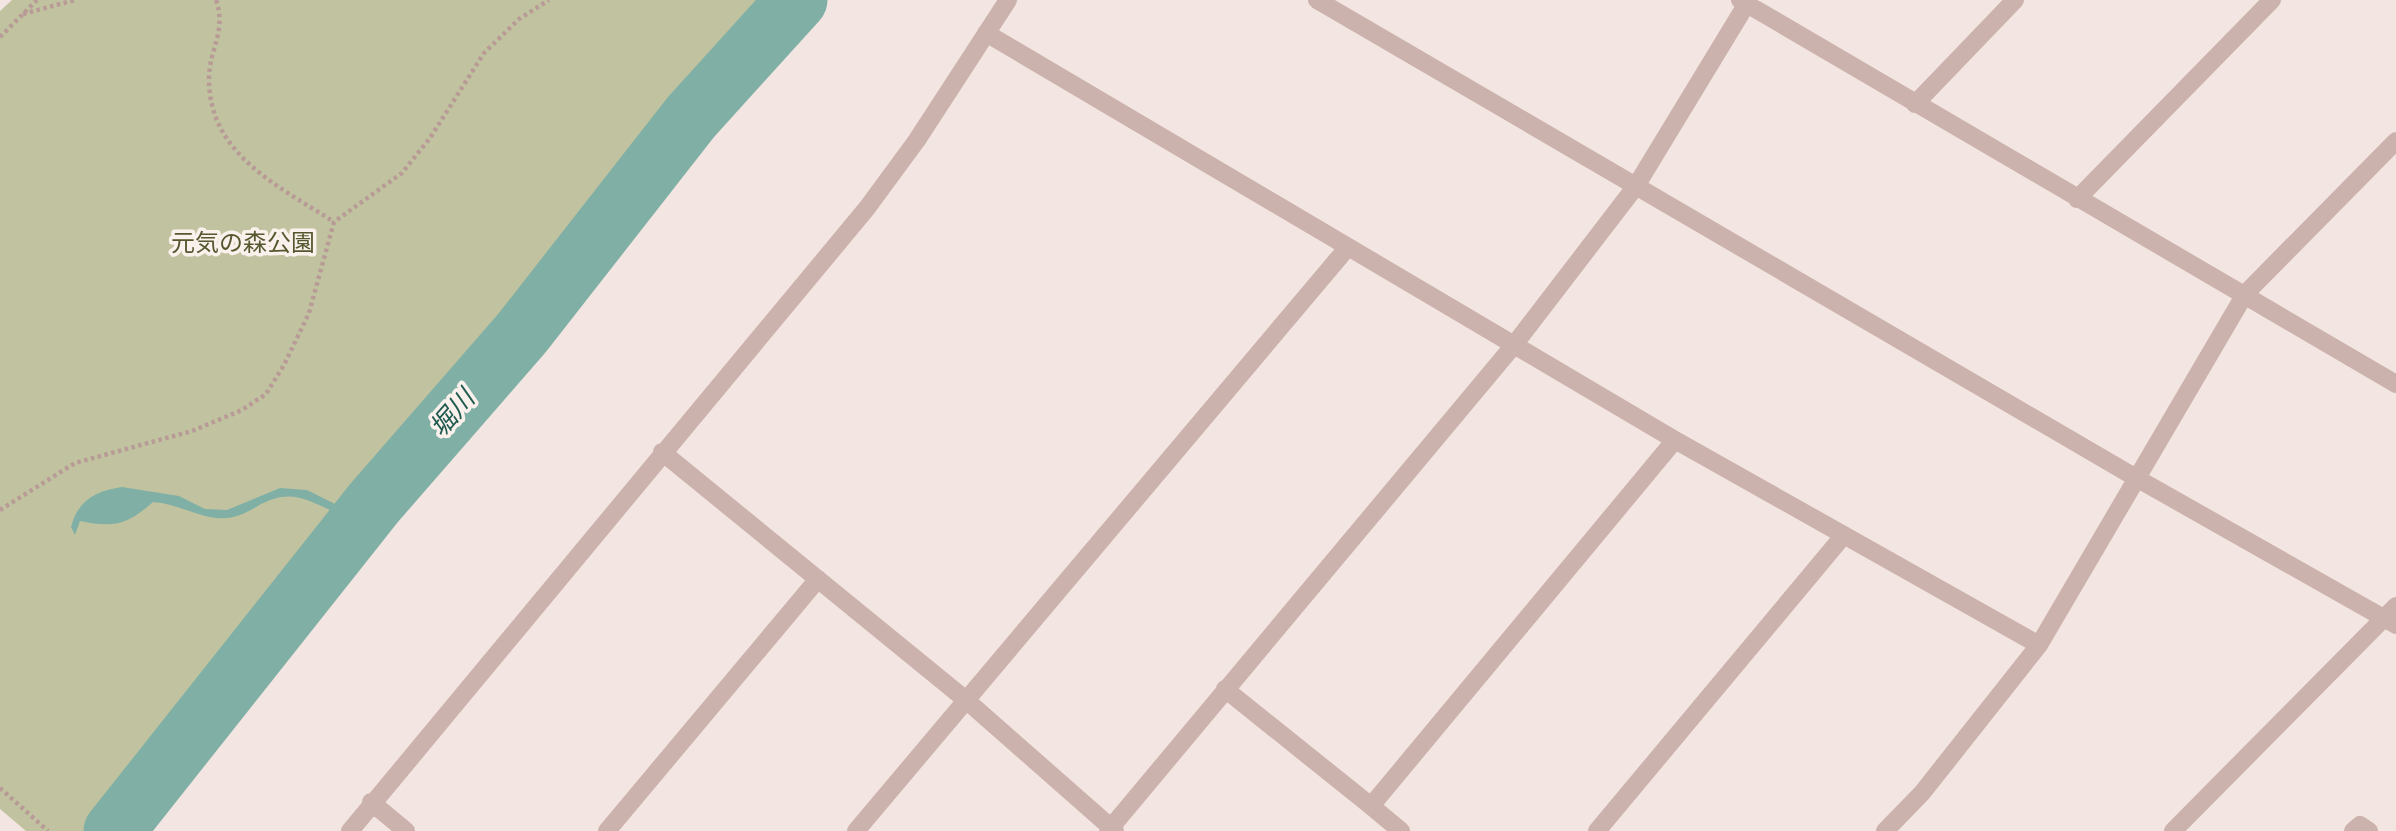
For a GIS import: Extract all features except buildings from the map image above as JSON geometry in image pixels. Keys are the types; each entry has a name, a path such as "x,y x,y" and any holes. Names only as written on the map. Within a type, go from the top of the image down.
{"street":[{"path":"349,831 867,208 917,140 1008,0"},
{"path":"1317,0 2138,479 2392,616 2173,831"},
{"path":"1915,104 2015,0"},
{"path":"2077,199 2272,0"},
{"path":"662,452 966,700 1111,830 1225,689 1514,345 1636,186 1745,1 1915,104 2396,384"},
{"path":"986,33 1675,440 2039,645"},
{"path":"1885,831 1923,793 2039,645 2245,294 2396,141"},
{"path":"856,831 1348,247"},
{"path":"1371,806 1675,440"},
{"path":"1597,831 1844,535"},
{"path":"607,831 818,579"},
{"path":"1225,689 1401,831"},
{"path":"371,802 406,831"},
{"path":"2353,831 2360,825 2369,831"}],"path":[{"path":"0,37 37,0"},
{"path":"23,15 75,0"},
{"path":"216,0 222,18 208,78 213,111 227,143 251,168 334,222"},
{"path":"0,510 75,463 192,431 242,410 266,394 309,313 334,222 402,173 430,138 484,53 519,19 549,0"},
{"path":"0,788 48,831"}],"green space":[{"name":"元気の森公園","path":"12,0 757,0 562,253 357,477 207,680 86,831 26,831 0,809 0,11"}],"water":[{"path":"122,487 179,496 205,509 227,510 280,488 307,490 337,505 332,511 303,499 286,497 267,501 238,516 217,518 153,502 135,516 119,523 80,521 75,535 71,527 83,504 96,494"}],"waterway":[{"name":"堀川","path":"114,831 374,503 522,333 691,117 797,0"}]}
